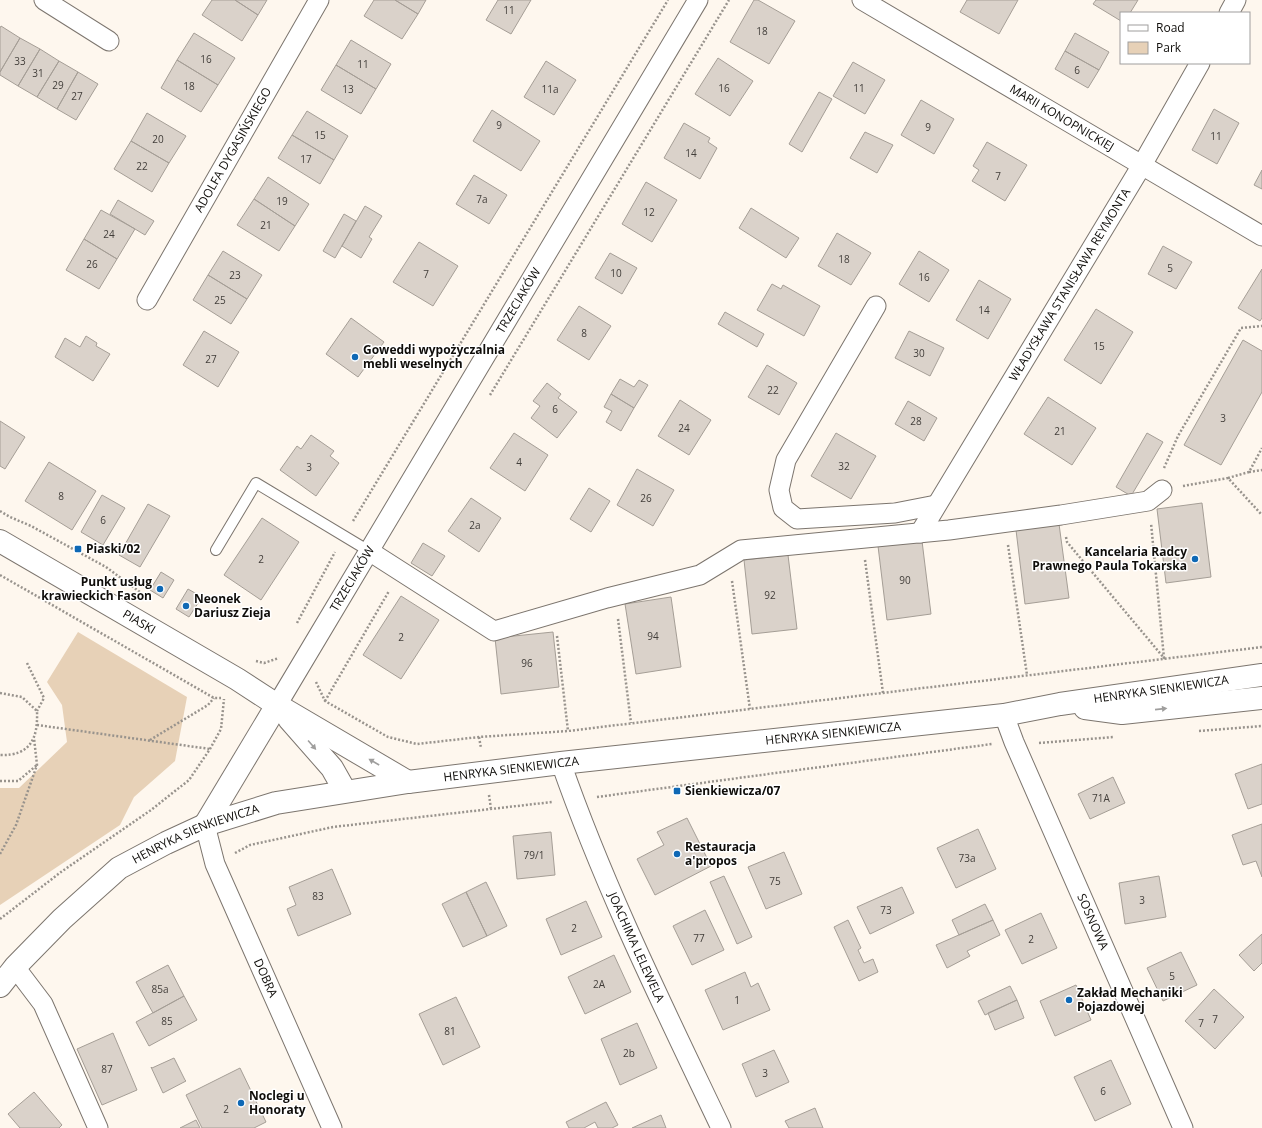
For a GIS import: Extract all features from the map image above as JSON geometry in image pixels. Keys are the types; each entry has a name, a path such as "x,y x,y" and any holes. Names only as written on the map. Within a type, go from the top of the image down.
{"main road":[{"name":"PIASKI","path":"0,541 237,679 277,705 408,782"},
{"name":"HENRYKA SIENKIEWICZA","path":"0,986 15,967 62,919 118,868 166,843 206,825 276,803 408,782 561,763 1004,715 1060,704 1262,675"},
{"name":"HENRYKA SIENKIEWICZA","path":"1060,704 1122,713 1262,698"},
{"name":"PIASKI","path":"277,705 332,768 345,791"},
{"path":"206,825 277,705"}],"street":[{"path":"44,0 110,41"},
{"name":"ADOLFA DYGASIŃSKIEGO","path":"146,300 319,0"},
{"name":"TRZECIAKÓW","path":"277,705 698,0"},
{"name":"MARII KONOPNICKIEJ","path":"862,0 1262,236"},
{"path":"1230,12 1236,0"},
{"name":"WŁADYSŁAWA STANISŁAWA REYMONTA","path":"920,533 1142,165 1199,64"},
{"path":"876,306 786,460 779,490 783,508 797,519 895,513 936,505"},
{"path":"369,551 494,631 615,596 700,575 741,550 920,533 1005,523 1061,515 1155,495"},
{"name":"SOSNOWA","path":"1004,715 1014,742 1183,1128"},
{"name":"JOACHIMA LELEWELA","path":"561,763 574,800 630,936 721,1128"},
{"name":"DOBRA","path":"206,825 215,864 332,1128"},
{"path":"15,967 43,1004 98,1128"}],"lane":[{"path":"216,550 256,483 369,551"}],"path":[{"path":"297,624 344,536 668,0"},
{"path":"487,401 729,0"},
{"path":"1164,658 1155,495 1160,477 1178,436 1241,328 1262,326"},
{"path":"1249,472 1262,448"},
{"path":"1155,495 1262,470"},
{"path":"1228,478 1262,515"},
{"path":"0,511 31,526 106,567 149,598"},
{"path":"1061,515 1067,542 1164,658"},
{"path":"1005,523 1027,675"},
{"path":"861,538 883,693"},
{"path":"729,558 750,709"},
{"path":"325,701 400,571"},
{"path":"0,575 214,698 224,698 221,728 210,749 189,780 151,810 61,872 0,920"},
{"path":"615,596 631,723"},
{"path":"554,613 568,731"},
{"path":"248,659 264,663 279,658 316,681 325,701 388,737 417,744 479,737 568,731 1262,647"},
{"path":"0,854 16,825 37,765 34,738 37,725 36,711 44,698 27,663"},
{"path":"0,693 22,697 36,711"},
{"path":"150,740 208,705 214,698"},
{"path":"37,725 210,749"},
{"path":"1192,731 1262,726"},
{"path":"215,864 250,845 332,827 574,800 1014,742 1038,743 1115,737"},
{"path":"0,755 16,754 25,749 34,738"},
{"path":"0,781 18,780 37,765"}],"green space":[{"path":"78,632 187,697 175,761 134,797 120,825 0,905 0,788 19,788 67,742 62,705 47,682"}],"building":[{"path":"212,0 235,0 258,15 242,41 202,15"},
{"path":"235,0 267,0 258,15"},
{"path":"374,0 395,0 418,14 402,39 364,16"},
{"path":"395,0 426,0 418,14"},
{"path":"498,0 531,0 511,34 486,20"},
{"path":"754,0 758,0 795,21 769,64 730,42"},
{"path":"967,0 1018,0 999,34 960,12"},
{"path":"1096,0 1138,0 1131,12 1120,12 1120,20 1093,4"},
{"path":"1,26 20,38 0,72 0,28"},
{"path":"194,33 235,58 218,85 177,60"},
{"path":"1075,33 1109,52 1099,70 1065,51"},
{"path":"20,38 40,49 18,86 0,75 0,72"},
{"path":"351,40 391,64 376,89 336,65"},
{"path":"40,49 59,61 37,97 18,86"},
{"path":"1065,51 1099,70 1088,88 1055,69"},
{"path":"718,58 753,81 730,116 695,94"},
{"path":"177,60 218,85 201,112 161,88"},
{"path":"59,61 78,72 57,109 37,97"},
{"path":"546,61 576,80 554,115 524,97"},
{"path":"853,62 885,80 865,114 833,96"},
{"path":"336,65 376,89 361,114 321,90"},
{"path":"78,72 98,84 76,120 57,109"},
{"path":"819,92 832,99 802,152 789,144"},
{"path":"921,100 954,119 934,154 901,135"},
{"path":"1214,109 1239,123 1217,164 1192,150"},
{"path":"492,110 540,141 521,171 473,141"},
{"path":"307,111 348,136 334,160 292,135"},
{"path":"147,113 186,136 169,163 131,141"},
{"path":"684,123 710,138 708,142 717,148 700,179 664,158"},
{"path":"865,132 893,145 877,173 850,158"},
{"path":"292,135 334,160 320,184 278,158"},
{"path":"131,141 169,163 152,192 114,169"},
{"path":"987,142 1027,165 1005,201 972,181 979,170 973,166"},
{"path":"1262,170 1262,189 1254,185"},
{"path":"474,175 507,195 489,224 456,204"},
{"path":"268,177 309,204 295,226 254,199"},
{"path":"646,182 677,200 652,242 622,224"},
{"path":"254,199 295,226 279,251 237,225"},
{"path":"118,200 154,221 145,235 110,214"},
{"path":"365,206 382,216 369,237 372,239 361,258 342,246"},
{"path":"751,208 799,238 786,258 739,228"},
{"path":"101,210 135,229 117,259 84,239"},
{"path":"344,214 356,221 335,258 323,251"},
{"path":"837,233 871,253 851,285 818,266"},
{"path":"84,239 117,259 99,289 66,270"},
{"path":"419,242 458,266 433,306 393,282"},
{"path":"1163,246 1192,262 1176,289 1148,274"},
{"path":"223,251 262,275 247,299 208,275"},
{"path":"919,251 949,270 929,302 899,284"},
{"path":"610,253 637,268 622,294 595,278"},
{"path":"1262,269 1262,318 1260,321 1238,308"},
{"path":"208,275 247,299 231,324 193,300"},
{"path":"979,280 1011,299 988,339 956,320"},
{"path":"772,284 781,289 783,285 820,306 804,336 757,310"},
{"path":"579,306 611,326 589,360 557,340"},
{"path":"1096,309 1133,332 1101,384 1064,360"},
{"path":"725,312 764,334 757,347 718,324"},
{"path":"351,318 384,342 358,377 326,354"},
{"path":"204,331 239,352 218,387 183,365"},
{"path":"909,331 944,348 930,376 895,358"},
{"path":"86,336 97,343 96,346 110,354 93,381 55,357 65,338 80,347"},
{"path":"1243,340 1262,351 1262,392 1221,465 1184,445"},
{"path":"767,365 797,383 779,415 748,397"},
{"path":"620,379 634,387 639,380 648,385 634,408 611,394"},
{"path":"547,383 561,394 558,398 577,412 557,438 531,418 540,406 533,401"},
{"path":"611,394 634,408 621,431 606,422 612,411 604,407"},
{"path":"1048,397 1096,428 1072,465 1024,434"},
{"path":"680,400 711,420 689,455 658,436"},
{"path":"908,401 937,418 924,441 895,424"},
{"path":"0,421 25,437 5,469 0,466"},
{"path":"514,433 548,455 525,491 490,468"},
{"path":"836,433 876,456 851,499 811,476"},
{"path":"1147,433 1163,442 1131,496 1116,487"},
{"path":"311,435 334,451 330,456 339,463 316,496 280,470 297,446 301,449"},
{"path":"49,462 96,491 72,530 25,501"},
{"path":"637,469 674,490 653,526 617,505"},
{"path":"589,488 610,501 591,532 570,519"},
{"path":"102,495 125,508 103,545 81,532"},
{"path":"471,498 501,518 479,552 448,531"},
{"path":"1202,503 1211,577 1166,583 1157,509"},
{"path":"148,504 170,516 140,567 119,555"},
{"path":"262,518 299,542 261,600 224,575"},
{"path":"1059,524 1069,598 1025,604 1016,530"},
{"path":"922,541 931,614 887,620 878,546"},
{"path":"423,543 445,556 432,576 411,563"},
{"path":"788,555 797,629 752,634 744,560"},
{"path":"161,572 174,580 163,598 150,590"},
{"path":"188,589 202,597 189,617 176,609"},
{"path":"401,596 439,620 401,679 363,655"},
{"path":"671,597 681,667 636,674 625,604"},
{"path":"553,632 559,687 501,694 495,638"},
{"path":"1262,764 1262,804 1248,809 1235,774"},
{"path":"1113,777 1125,803 1090,819 1078,794"},
{"path":"687,818 711,866 655,895 637,859 664,845 657,832"},
{"path":"1262,824 1262,877 1256,861 1243,865 1232,835"},
{"path":"978,829 996,869 956,888 937,848"},
{"path":"551,832 555,875 517,879 513,836"},
{"path":"784,852 802,894 766,909 748,867"},
{"path":"332,869 351,914 298,936 287,909 296,905 289,887"},
{"path":"724,876 752,937 737,944 710,882"},
{"path":"1159,876 1166,917 1125,924 1119,883"},
{"path":"486,882 507,926 487,936 466,892"},
{"path":"902,887 914,913 870,934 857,907"},
{"path":"466,892 487,936 463,947 442,904"},
{"path":"586,901 602,937 561,955 546,919"},
{"path":"985,904 993,920 959,935 952,920"},
{"path":"705,910 724,950 692,965 673,926"},
{"path":"1041,913 1057,948 1022,964 1005,930"},
{"path":"848,920 861,948 858,950 864,963 873,959 878,972 859,981 834,927"},
{"path":"993,920 1000,935 967,951 970,956 947,968 936,945"},
{"path":"1262,934 1262,963 1254,971 1239,955"},
{"path":"1181,952 1197,985 1163,1001 1147,968"},
{"path":"614,955 631,992 585,1014 568,977"},
{"path":"168,965 184,996 153,1013 136,982"},
{"path":"745,972 751,987 758,983 770,1010 723,1030 705,990"},
{"path":"1076,985 1091,1020 1055,1036 1040,1001"},
{"path":"1010,986 1017,1000 985,1015 978,1001"},
{"path":"1214,989 1244,1017 1215,1049 1185,1021"},
{"path":"184,996 197,1020 149,1046 136,1022"},
{"path":"456,997 480,1047 443,1065 419,1014"},
{"path":"1017,1000 1024,1018 995,1030 988,1013"},
{"path":"637,1023 657,1068 620,1085 601,1039"},
{"path":"113,1033 137,1090 102,1105 77,1049"},
{"path":"774,1050 789,1082 756,1097 742,1064"},
{"path":"174,1058 186,1081 163,1093 151,1067 152,1068"},
{"path":"1111,1060 1131,1104 1095,1121 1074,1077"},
{"path":"240,1068 266,1122 254,1128 202,1128 186,1095"},
{"path":"34,1092 62,1125 59,1128 20,1128 8,1114"},
{"path":"606,1102 618,1125 612,1128 598,1128 595,1122 584,1128 569,1128 566,1122"},
{"path":"815,1108 823,1128 789,1128 785,1121"},
{"path":"661,1115 666,1128 632,1128"},
{"path":"196,1120 200,1128 180,1128"}],"place":[{"name":"Goweddi wypożyczalnia mebli weselnych","path":"355,357"},
{"name":"Piaski/02","path":"78,549"},
{"name":"Kancelaria Radcy Prawnego Paula Tokarska","path":"1195,559"},
{"name":"Punkt usług krawieckich Fason","path":"160,589"},
{"name":"Neonek Dariusz Zieja","path":"186,606"},
{"name":"Sienkiewicza/07","path":"677,791"},
{"name":"Restauracja a'propos","path":"677,854"},
{"name":"Zakład Mechaniki Pojazdowej","path":"1069,1000"},
{"name":"Noclegi u Honoraty","path":"241,1103"}]}
